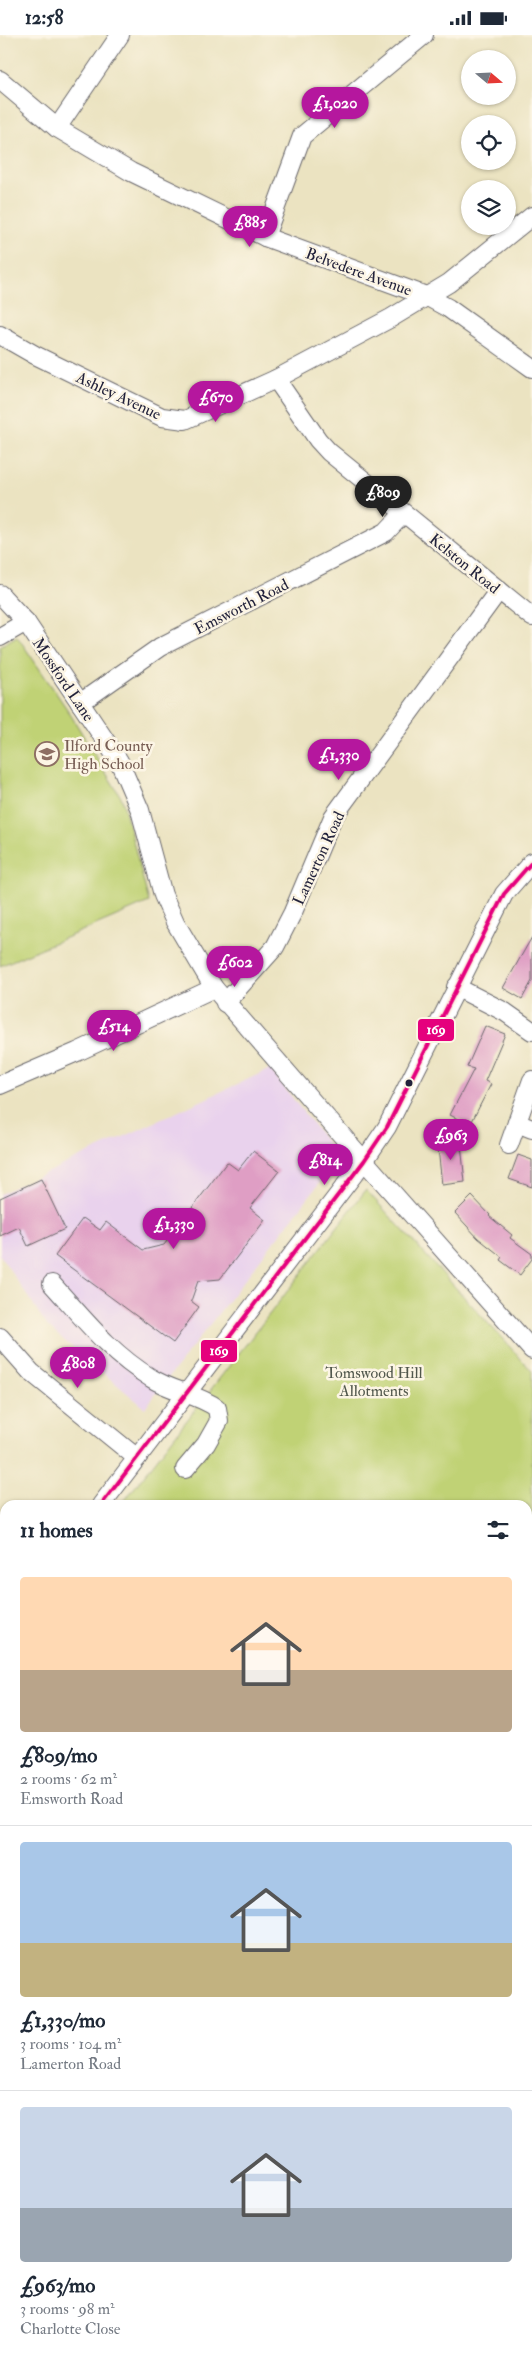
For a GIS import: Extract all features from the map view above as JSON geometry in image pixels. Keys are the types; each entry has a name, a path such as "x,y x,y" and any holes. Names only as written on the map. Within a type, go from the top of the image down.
{"street":[{"path":"57,128 120,35"},
{"path":"265,237 302,136 424,35"},
{"name":"Belvedere Avenue","path":"0,80 57,128 131,172 265,237 426,296 448,308 532,368"},
{"name":"Ashley Avenue","path":"0,335 35,355 162,417 184,420 276,379 391,318 448,283 532,216"},
{"name":"Kelston Road","path":"276,379 318,440 329,452 532,617"},
{"name":"Emsworth Road","path":"80,703 160,647 386,532 403,514"},
{"name":"Lamerton Road","path":"225,1003 275,947 333,817 499,590"},
{"name":"Mossford Lane","path":"0,594 26,622 118,761 140,810 164,895 175,922 214,988 225,1003 532,1350"},
{"path":"0,637 26,622"},
{"path":"104,1500 364,1161 387,1127 504,894 532,861"},
{"path":"456,987 505,1012 532,1031"},
{"path":"0,1085 77,1052 214,988"},
{"path":"509,1145 524,1126 532,1080"},
{"path":"52,1284 104,1343 118,1355 152,1379 185,1395 209,1402 217,1408 219,1421 206,1444 186,1469"},
{"path":"0,1337 31,1372 137,1458"}],"shaded area":[{"path":"270,1069 339,1158 145,1408 48,1327 0,1255 0,1194"}],"green space":[{"name":"Ilford County High School","path":"17,636 67,709 122,799 149,902 0,966 0,646"},
{"name":"Tomswood Hill Allotments","path":"366,1190 532,1371 532,1500 125,1500"}],"building":[{"path":"532,937 532,981 522,999 503,988"},
{"path":"485,1026 505,1034 485,1081 491,1084 470,1125 450,1115 474,1069 467,1067"},
{"path":"460,1136 465,1182 442,1185 437,1139"},
{"path":"253,1151 279,1171 250,1208 265,1220 220,1279 198,1281 191,1301 199,1307 173,1343 55,1256 83,1218 100,1230 106,1222 143,1250 164,1245 227,1162 238,1170"},
{"path":"518,1155 532,1160 532,1187 509,1179"},
{"path":"41,1179 65,1229 28,1246 19,1227 0,1236 0,1198"},
{"path":"472,1196 489,1216 512,1235 510,1238 532,1254 532,1259 520,1275 500,1260 502,1257 478,1238 455,1213"}],"transit line":[{"name":"169","path":"105,1500 364,1161 387,1127 504,894 532,862"}],"place":[{"name":"Ilford County High School","path":"47,754"}]}
